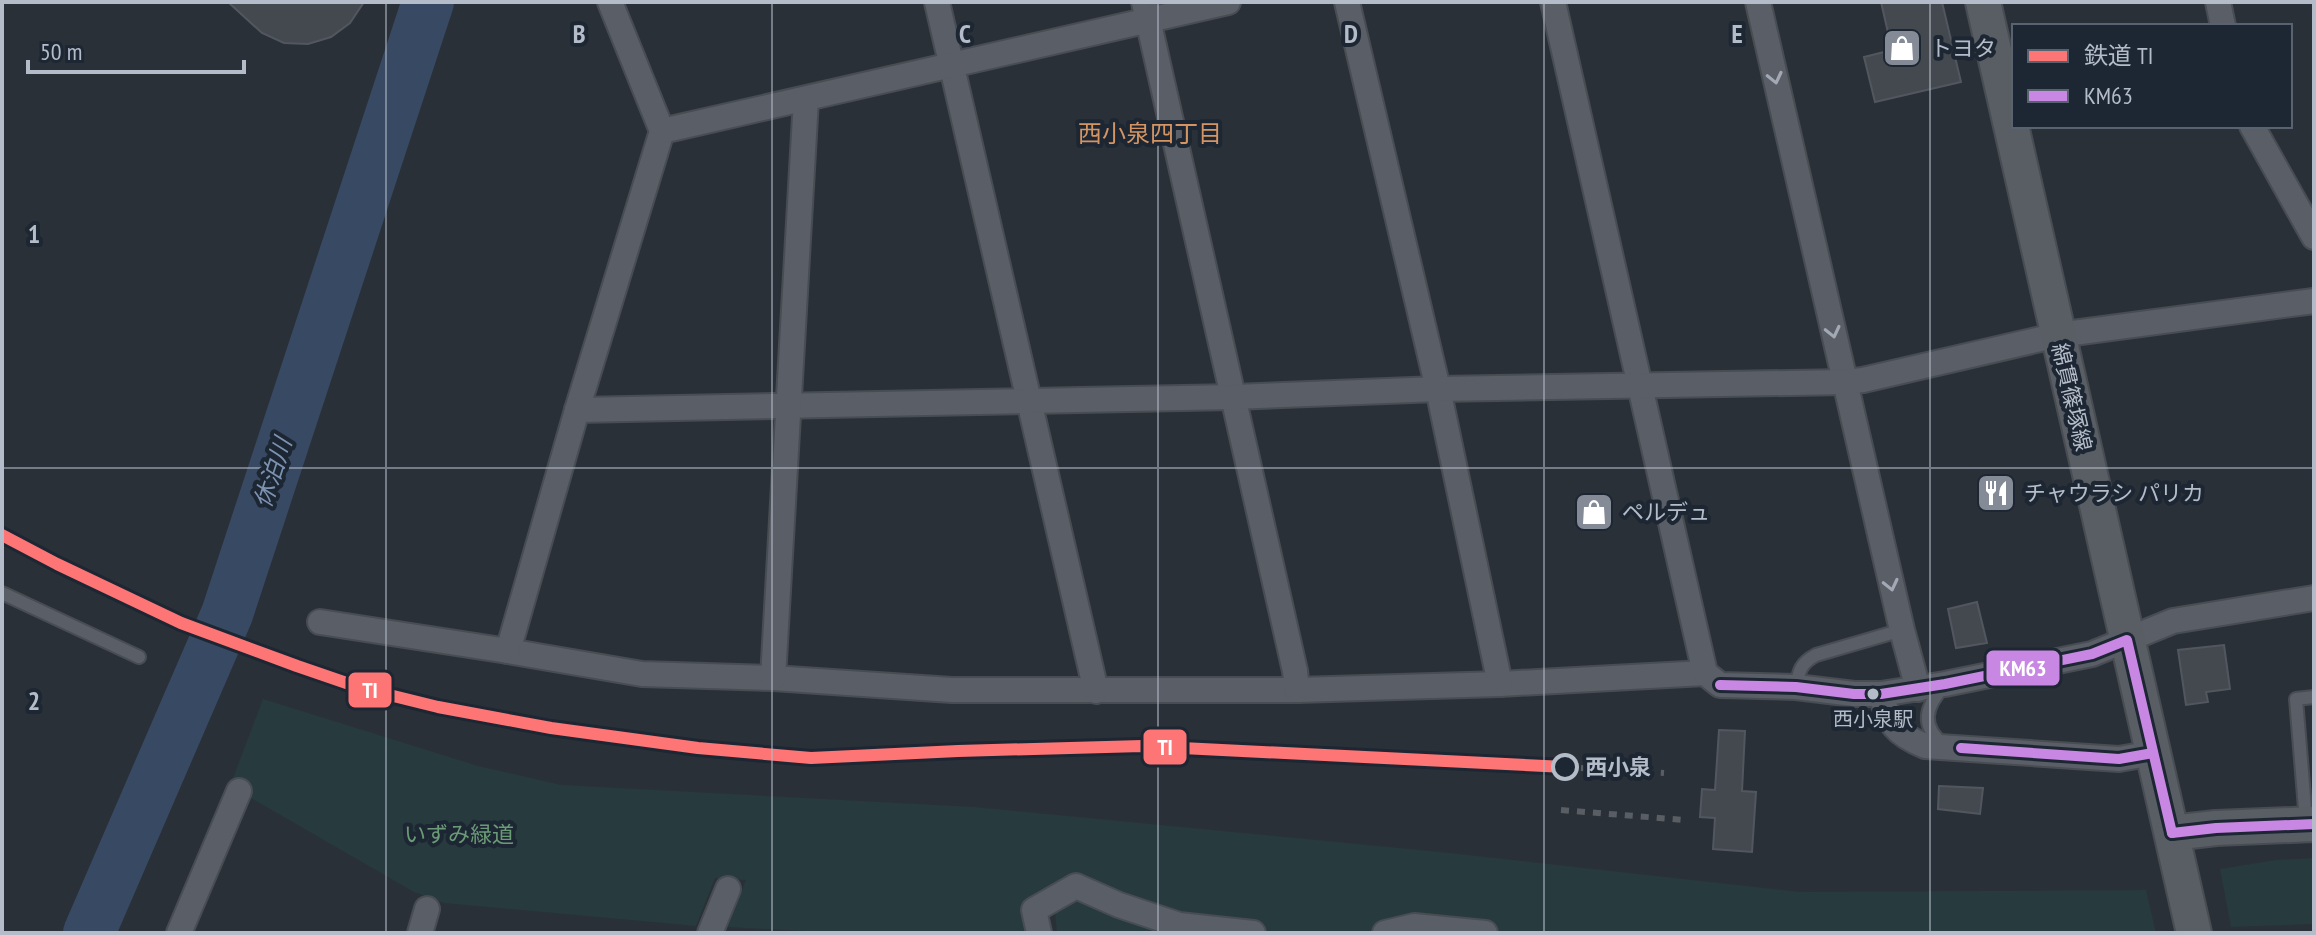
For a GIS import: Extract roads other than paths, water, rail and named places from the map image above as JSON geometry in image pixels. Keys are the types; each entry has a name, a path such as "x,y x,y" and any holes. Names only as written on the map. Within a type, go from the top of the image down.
{"main road":[{"name":"綿貫篠塚線","path":"1983,2 2194,933"},
{"path":"2172,833 2310,824"}],"street":[{"path":"508,651 662,131 610,2"},
{"path":"937,2 1096,691"},
{"path":"662,131 951,63 1146,10 1228,2"},
{"path":"1347,2 1438,389 1500,684"},
{"path":"1553,2 1705,673 1720,685 1796,687 1854,694 1918,689 2092,654 2173,621 2314,598"},
{"path":"1758,2 1918,689"},
{"path":"2218,2 2223,24"},
{"path":"1146,10 1297,690"},
{"path":"773,678 806,99"},
{"path":"2253,128 2314,237"},
{"path":"577,410 1845,382 2058,335 2314,301"},
{"path":"320,622 642,674 773,678 952,690 1297,690 1500,684 1705,673"},
{"path":"1881,694 1888,716 1903,737 1925,746 2119,759 2153,753"},
{"path":"179,933 239,791"},
{"path":"1036,922 1076,886 1119,905 1179,925 1253,933"},
{"path":"710,933 728,889"},
{"path":"1385,933 1414,926 1485,933"}],"lane":[{"path":"2,593 139,657"},
{"path":"1796,687 1804,661 1902,630"},
{"path":"1945,684 1934,696 1928,717 1933,736 1946,747"},
{"path":"2310,824 2296,699 2314,697"}],"waterway":[{"name":"休泊川","path":"89,933 227,614 428,2"}],"railway":[{"path":"1565,767 1664,773"},
{"path":"1561,810 1684,820"}],"rail line":[{"name":"TI","path":"2,535 181,623 297,666 361,688 438,707 551,728 698,748 811,758 1142,746 1565,767"}],"place":[{"name":"トヨタ","path":"1902,48"},
{"name":"チャウラシ パリカ","path":"1996,493"},
{"name":"ペルデュ","path":"1594,512"},
{"name":"西小泉駅","path":"1873,694"},
{"name":"西小泉","path":"1565,767"}],"district":[{"name":"西小泉四丁目","path":"1150,134"}],"park label":[{"name":"いずみ緑道","path":"459,834"}]}
